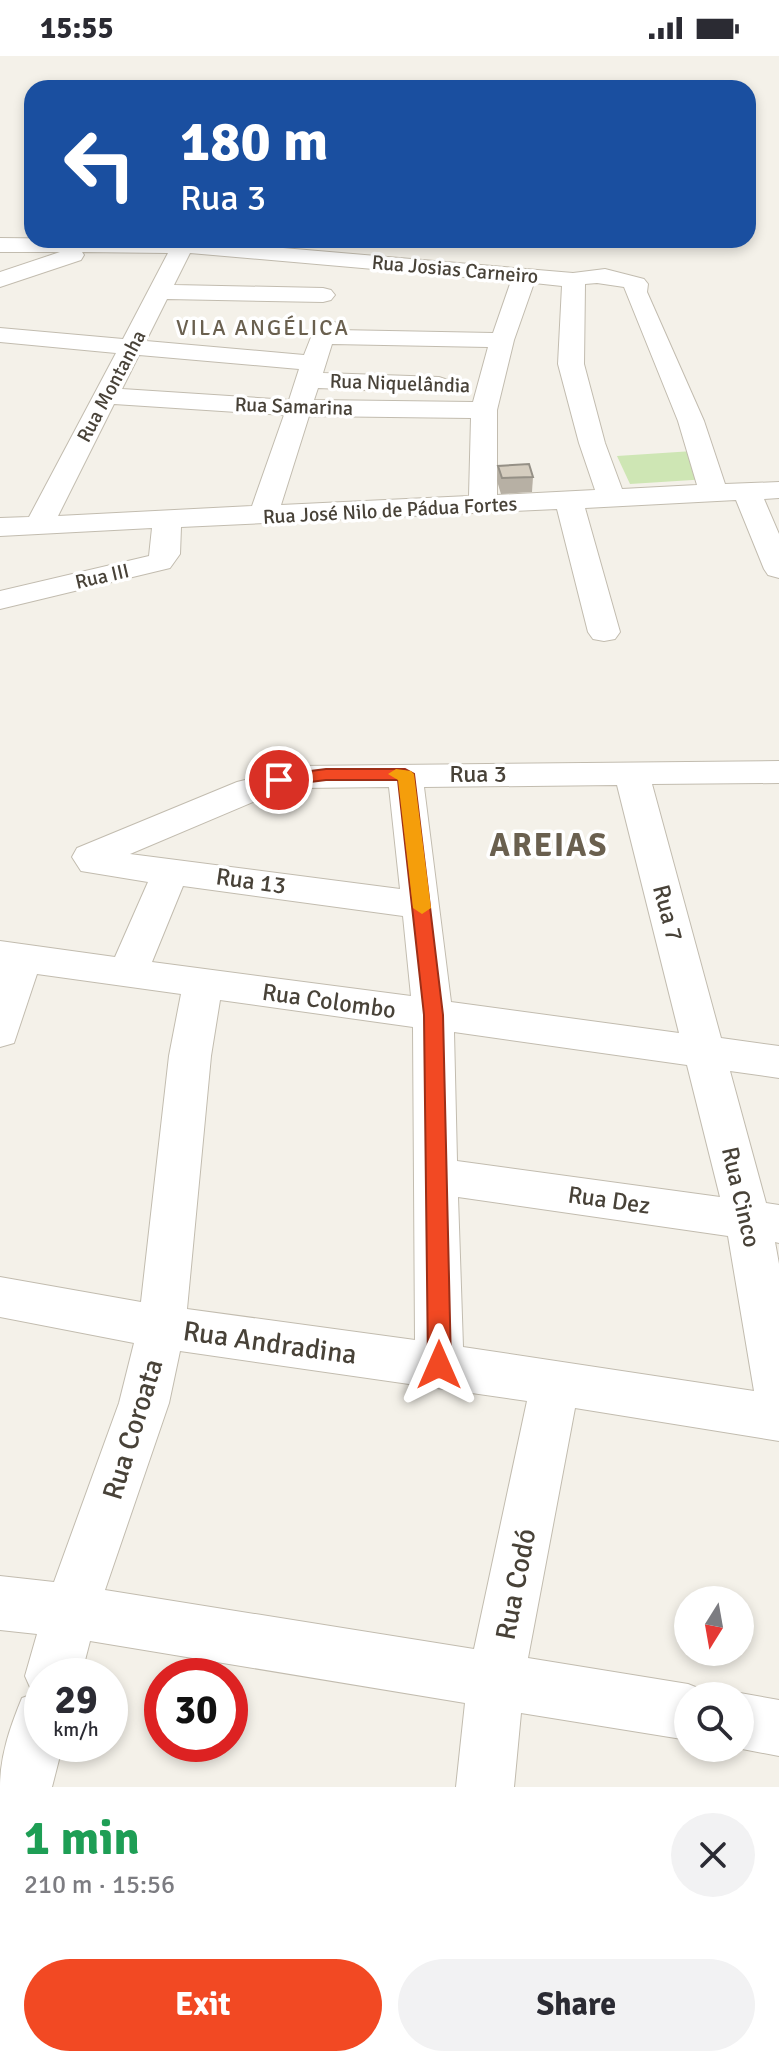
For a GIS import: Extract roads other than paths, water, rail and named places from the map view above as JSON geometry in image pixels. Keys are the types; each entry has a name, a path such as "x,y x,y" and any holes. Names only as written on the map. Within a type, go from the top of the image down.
{"street":[{"name":"Rua Josias Carneiro","path":"0,245 24,245"},
{"path":"0,280 94,248"},
{"name":"Rua Montanha","path":"39,525 182,248"},
{"name":"Rua Josias Carneiro","path":"207,248 574,280 598,276 636,284 635,292 691,421 714,494"},
{"path":"483,506 487,399 502,340 525,275"},
{"name":"Rua Josias Carneiro","path":"574,280 571,364 592,443 612,499"},
{"path":"161,292 323,295"},
{"path":"263,516 324,332 502,340"},
{"name":"Rua Niquelândia","path":"0,335 132,346 487,399"},
{"name":"Rua Samarina","path":"104,396 300,408 487,399"},
{"name":"Rua José Nilo de Pádua Fortes","path":"0,527 779,490"},
{"path":"747,492 779,569"},
{"path":"569,501 604,632"},
{"name":"Rua III","path":"0,600 160,562 165,554 167,519"},
{"name":"Rua 3","path":"95,853 279,780 326,775 779,772"},
{"path":"405,774 433,1015 439,1365"},
{"name":"Rua 7","path":"632,774 705,1051"},
{"name":"Rua 13","path":"95,853 90,857 94,862 422,905"},
{"path":"128,973 171,870"},
{"path":"0,1032 11,956"},
{"name":"Rua Colombo","path":"11,956 779,1062"},
{"name":"Rua Coroata","path":"58,1658 71,1611 144,1403 162,1327 190,1056 203,984"},
{"name":"Rua Cinco","path":"705,1051 763,1222 779,1392"},
{"name":"Rua Dez","path":"438,1176 763,1222"},
{"name":"Rua Andradina","path":"0,1297 162,1327 439,1365 779,1418"},
{"name":"Rua Codó","path":"485,1787 496,1679 555,1383"},
{"path":"0,1603 71,1611 674,1710"},
{"path":"754,1724 779,1728"},
{"path":"23,1787 30,1762"}],"district":[{"name":"VILA ANGÉLICA","path":"263,327"},
{"name":"AREIAS","path":"549,845"}]}
